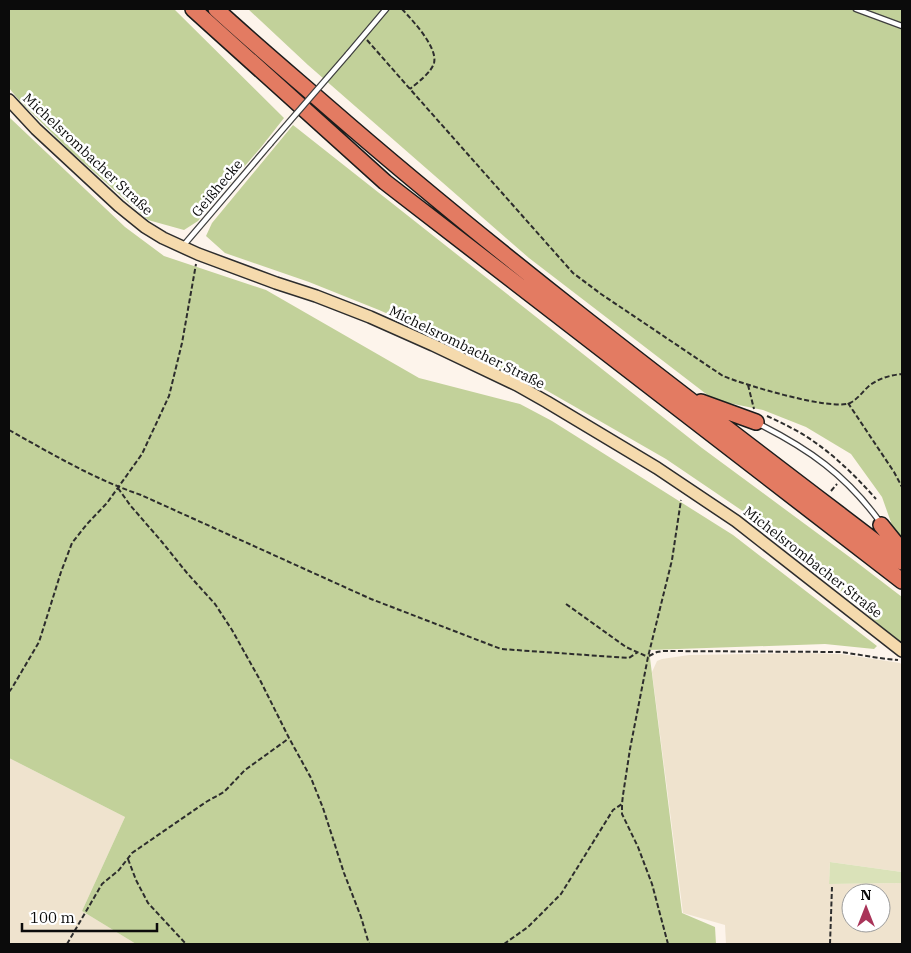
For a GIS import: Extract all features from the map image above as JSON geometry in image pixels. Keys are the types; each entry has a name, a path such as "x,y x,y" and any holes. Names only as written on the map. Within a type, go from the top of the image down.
{"highway":[{"path":"193,9 385,182 902,581"},
{"path":"216,9 387,159 478,234 683,395 902,562"},
{"path":"683,395 755,417"},
{"path":"882,525 902,551"}],"main road":[{"name":"Michelsrombacher Straße","path":"9,100 36,129 119,206 145,227 163,238 198,254 370,317 433,345 547,402 657,468 736,521 902,651"}],"lane":[{"path":"364,36 386,9"},
{"path":"856,9 902,26"},
{"name":"Geißhecke","path":"182,247 364,36"},
{"path":"755,417 778,434 811,453 842,478 882,525"}],"path":[{"path":"402,9 425,37 433,52 434,62 428,72 410,90"},
{"path":"364,36 573,273 723,376 748,385 805,400 826,404 848,404 882,378 902,374"},
{"path":"9,692 39,642 60,572 72,543 87,524 108,503 142,454 169,396 182,343 198,254"},
{"path":"748,385 757,420 766,416 799,432 822,447 847,468 876,499"},
{"path":"848,404 902,487"},
{"path":"9,430 81,471 118,488 140,496 371,599 501,649 629,658 638,652"},
{"path":"831,491 842,478"},
{"path":"118,488 130,505 215,604 242,647 311,778 369,944"},
{"path":"668,944 652,884 638,847 622,814 622,804 630,749 648,657 672,560 681,500"},
{"path":"566,604 626,647 648,657"},
{"path":"648,657 663,651 800,651 841,652 886,659 902,659"},
{"path":"67,944 102,884 119,870 132,853 206,802 224,792 245,770 289,738"},
{"path":"504,944 528,927 561,894 613,810 622,804"},
{"path":"128,859 148,903 186,944"},
{"path":"830,944 832,887"}],"shaded area":[{"path":"802,653 841,654 900,663 902,665 902,872 830,862 829,884 841,884 841,933 891,933 891,883 902,883 902,944 726,944 725,925 683,913 652,672 657,661 689,655"},
{"path":"9,758 125,817 82,911 136,944 9,944"}],"green space":[{"path":"9,9 174,9 284,118 198,221 184,230 148,220 69,150 9,88"},
{"path":"248,9 902,9 902,542 893,528 882,497 851,454 806,427 763,410 714,400 529,258 308,65"},
{"path":"9,117 125,227 164,256 266,290 419,378 520,404 552,421 733,535 877,646 874,649 825,644 649,650 682,913 715,927 716,944 136,944 82,911 125,817 9,758"},
{"path":"293,125 702,448 902,597 902,645 778,535 666,459 544,389 436,335 309,282 225,253 206,236 212,223"},
{"path":"830,862 902,872 902,883 829,884"}]}
